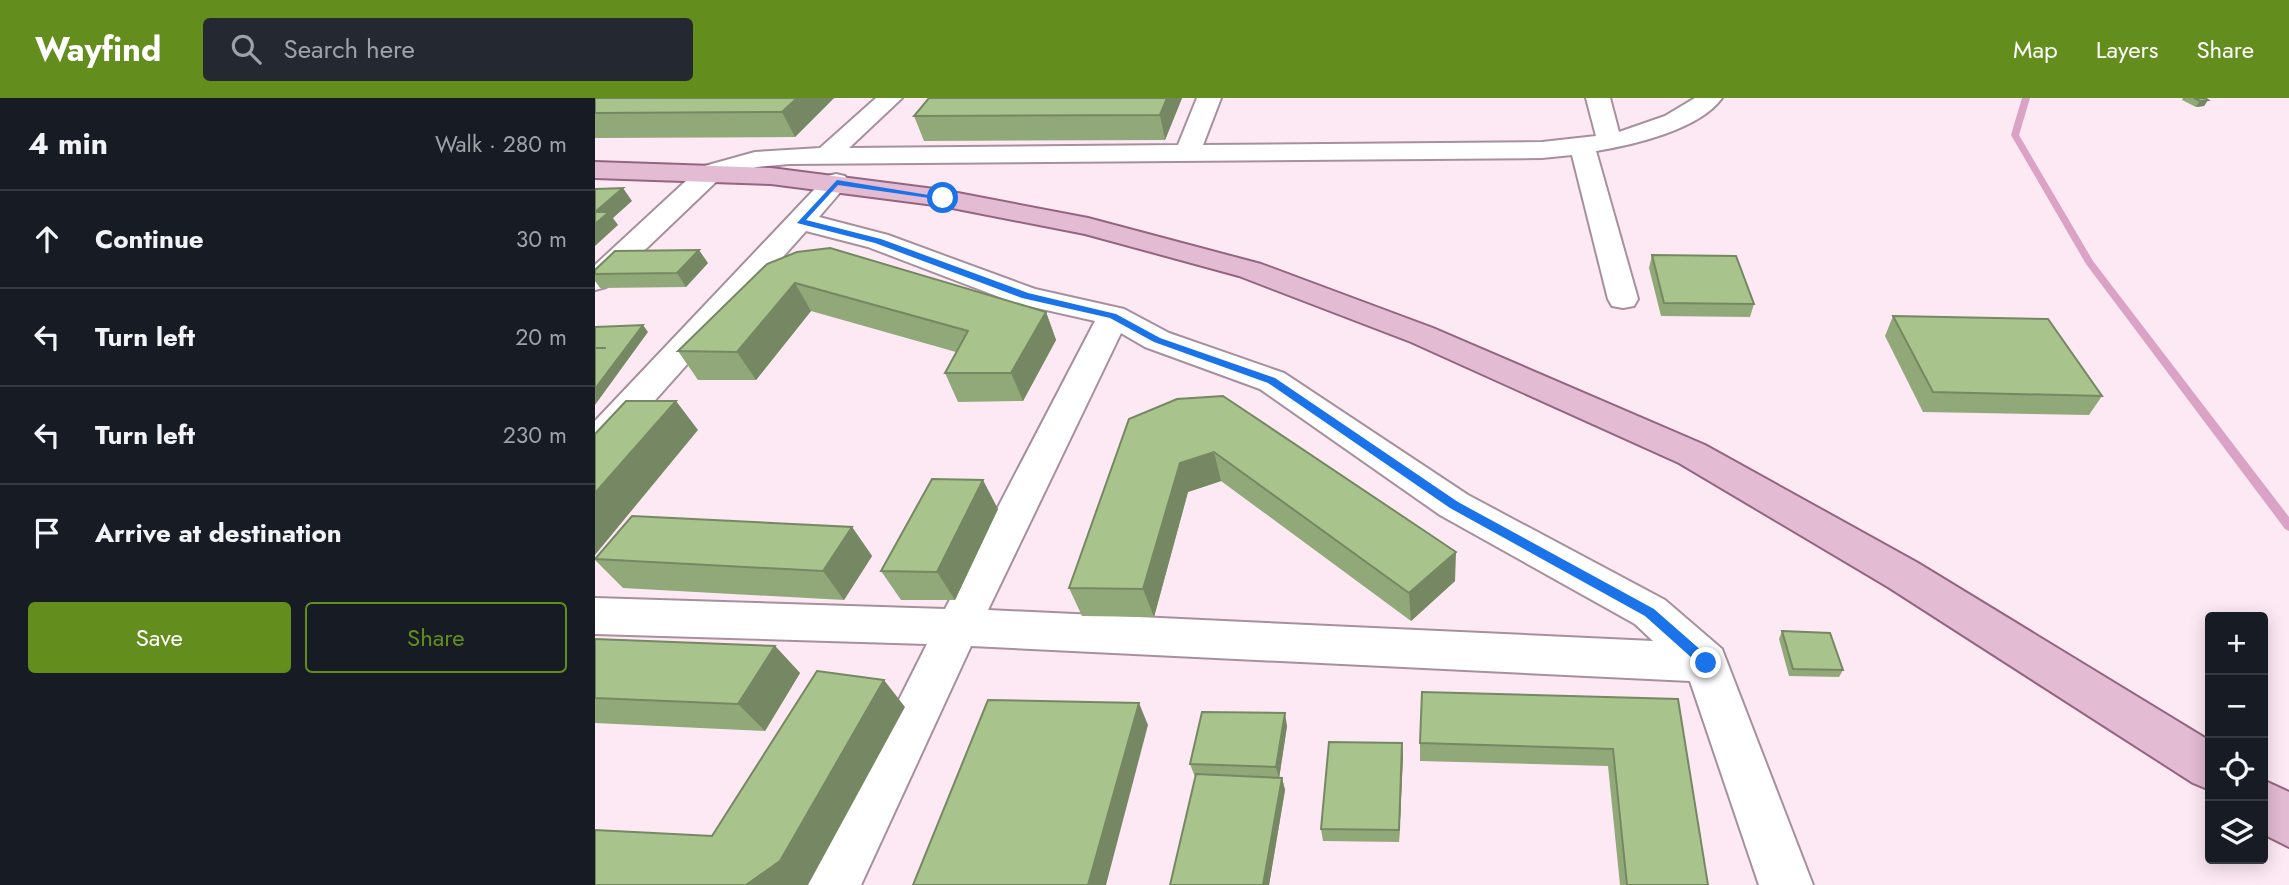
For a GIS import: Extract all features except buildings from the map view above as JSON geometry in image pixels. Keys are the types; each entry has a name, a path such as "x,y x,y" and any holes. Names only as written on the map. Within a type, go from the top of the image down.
{"main road":[{"path":"595,170 710,173 832,169 943,198 1088,226 1250,270 1422,335 1692,454 1903,575 2205,764"},
{"path":"2268,807 2289,822"}],"street":[{"path":"595,444 800,221 832,169 890,98"},
{"path":"1187,153 1209,98"},
{"path":"1598,98 1609,140"},
{"path":"832,169 1187,153 1532,150 1582,146 1671,121 1710,98"},
{"path":"1582,146 1623,299"},
{"path":"595,281 710,173"},
{"path":"800,221 878,241 1025,296 1113,316 1157,340 1272,381 1454,505 1650,612 1706,663 1786,885"},
{"path":"833,885 1113,316"},
{"path":"595,616 958,628 1706,663"}],"waterway":[{"path":"2026,98 2015,135 2089,262 2289,526"}],"route":[{"path":"943,198 837,183 800,221 878,241 1025,296 1113,316 1157,340 1272,381 1454,505 1650,612 1706,663"}]}
